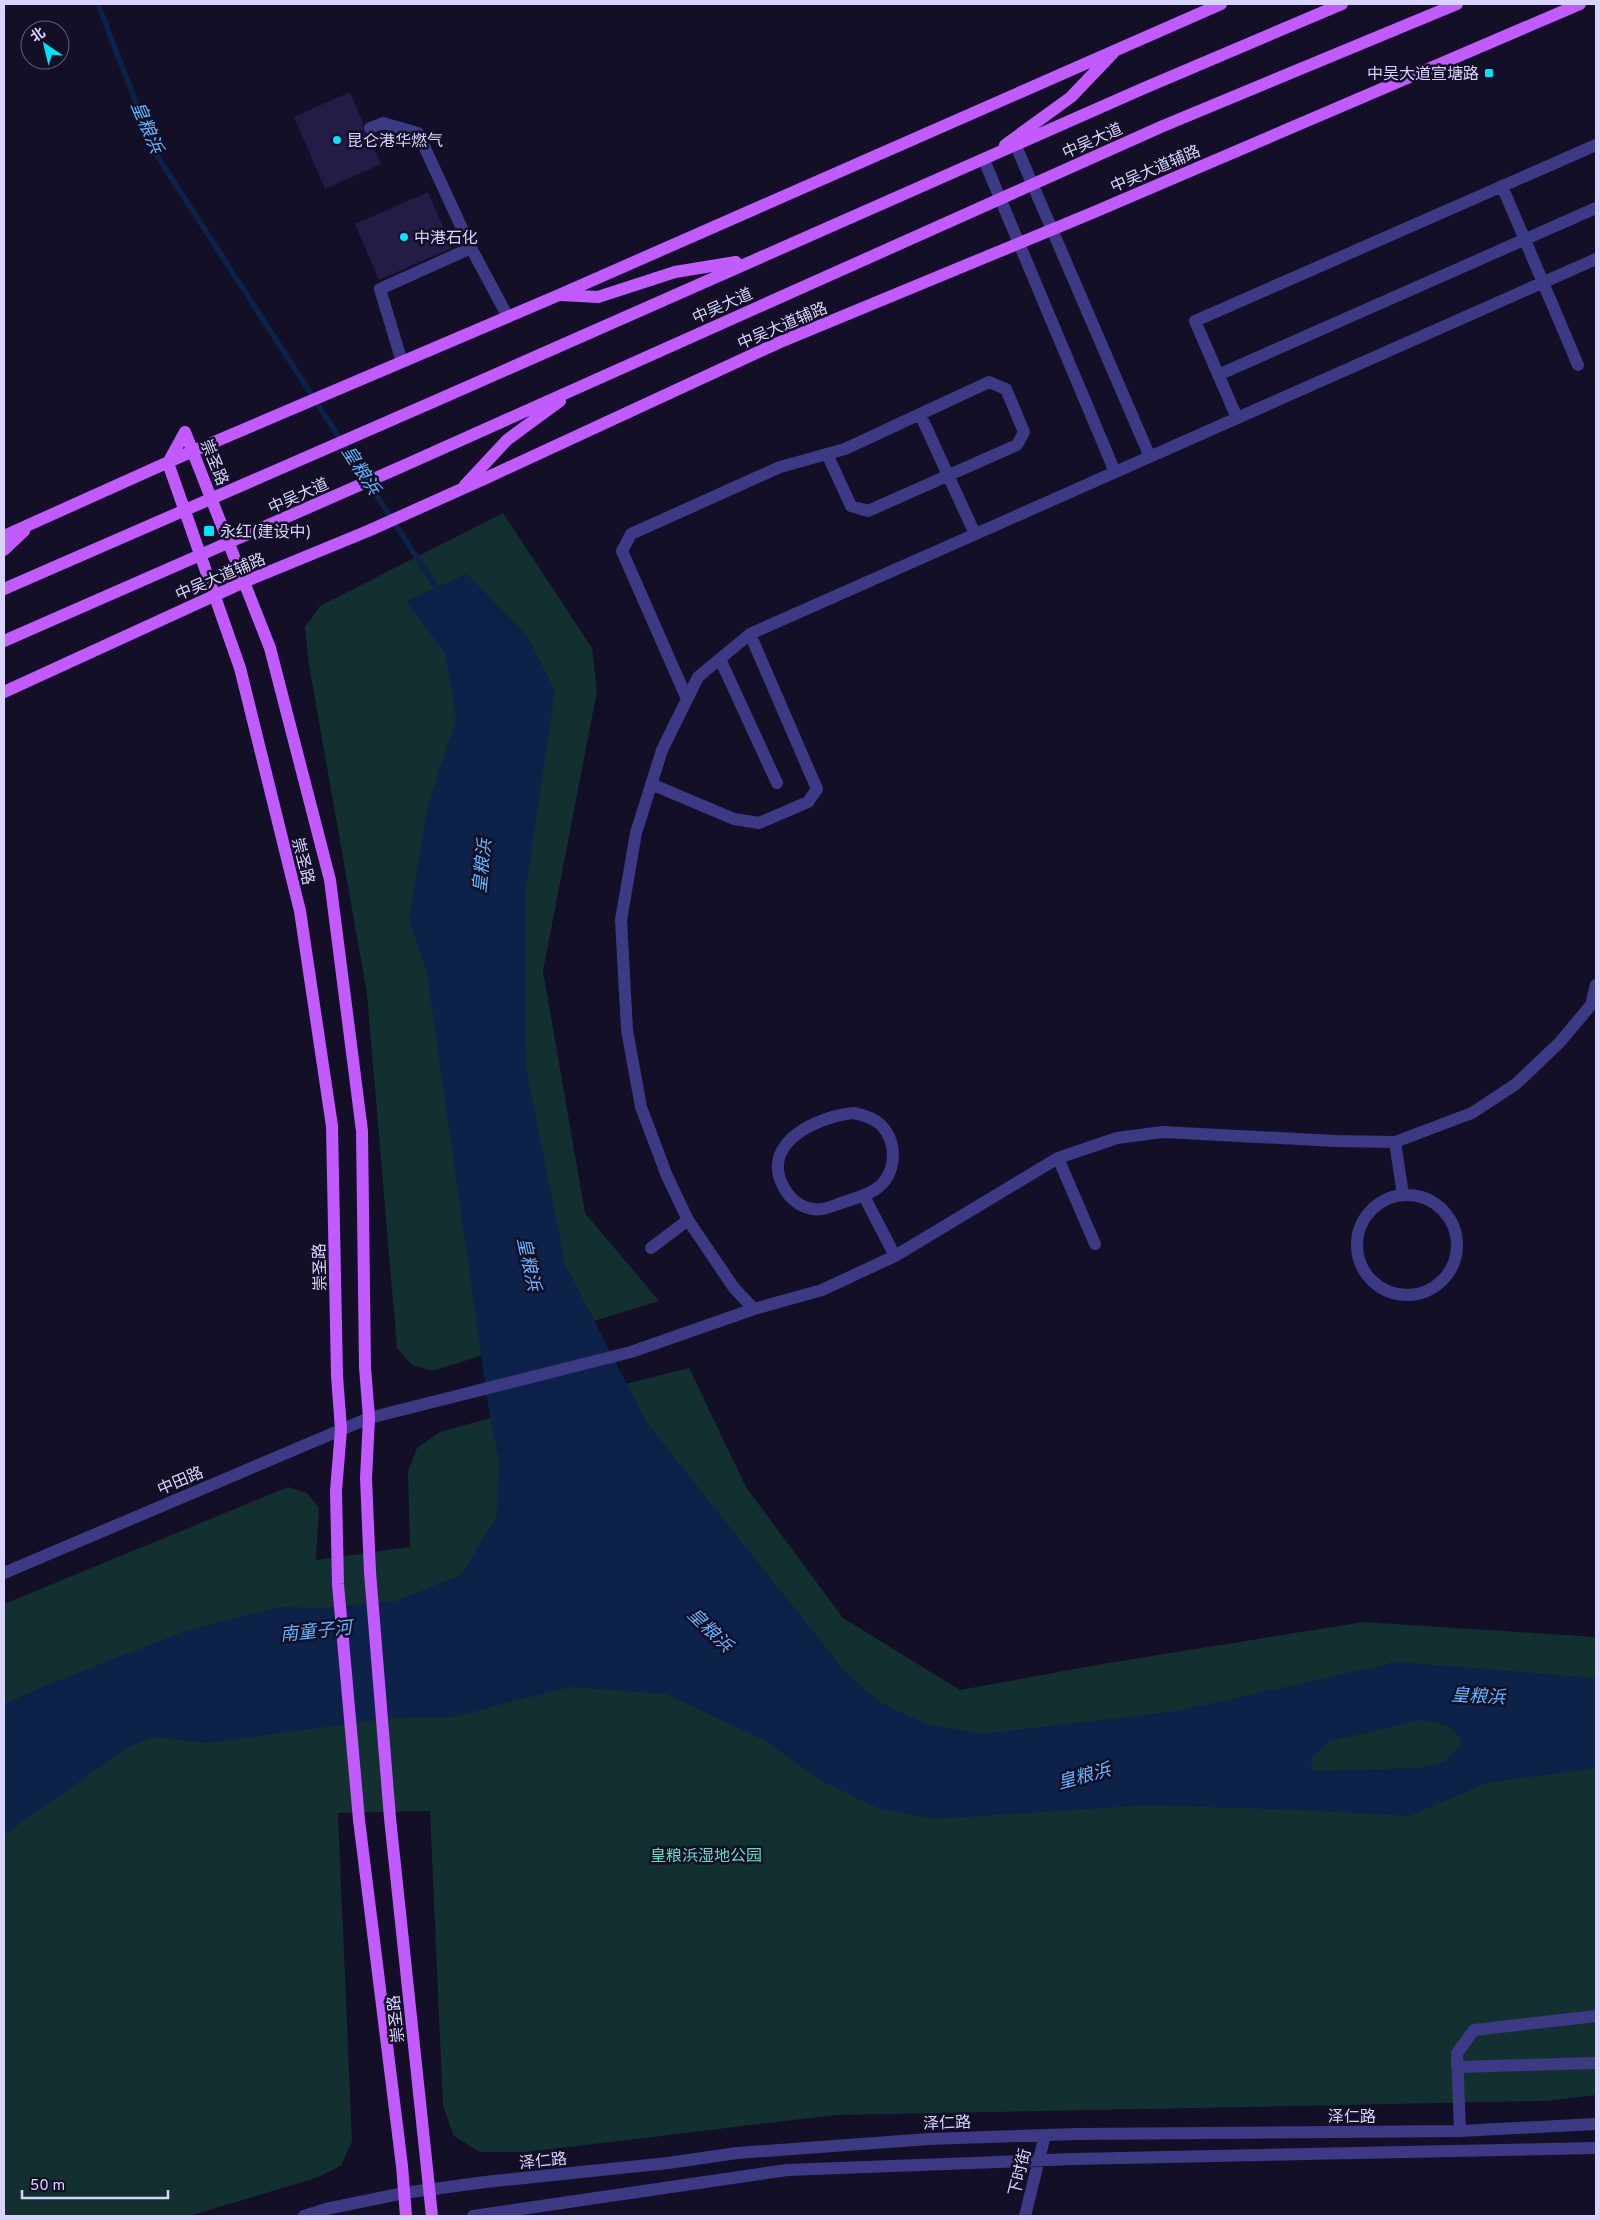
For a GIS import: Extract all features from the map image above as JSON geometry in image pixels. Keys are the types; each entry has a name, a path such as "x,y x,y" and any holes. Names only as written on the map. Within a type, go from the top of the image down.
{"main road":[{"path":"4,536 193,451 559,295 1221,4"},
{"name":"中吴大道","path":"4,589 754,259 1016,146 1142,89 1342,4"},
{"name":"中吴大道","path":"4,641 579,388 1163,126 1456,4"},
{"name":"中吴大道辅路","path":"4,692 214,595 368,531 461,489 778,342 1052,230 1580,4"},
{"path":"984,160 1070,97 1119,48"},
{"path":"559,295 598,297 675,272 754,259"},
{"path":"461,489 507,440 579,388"},
{"name":"崇圣路","path":"406,2216 401,2156 359,1820 338,1584 336,1491 341,1429 337,1376 332,1126 300,911 240,668 168,463 185,432 270,648 330,880 362,1131 365,1367 369,1418 366,1478 370,1572 390,1818 432,2216"},
{"path":"4,550 34,523"}],"street":[{"path":"370,128 383,123 418,133 471,248 508,317"},
{"path":"1237,418 1195,321 1596,145"},
{"path":"1016,146 1150,457"},
{"path":"984,160 1115,472"},
{"path":"1502,186 1578,365"},
{"path":"1218,375 1596,208"},
{"path":"402,362 380,289 471,248"},
{"path":"754,1309 734,1288 688,1220 667,1176 641,1107 627,1030 621,920 636,833 662,750 698,677 750,634 1596,259"},
{"path":"687,699 622,550 630,534 780,467 845,449 989,382 1006,389 1024,432 1017,445 868,511 851,506 827,454"},
{"path":"920,414 975,534"},
{"path":"652,784 734,819 760,823 808,802 816,789 750,634"},
{"path":"720,659 777,783"},
{"path":"1403,1195 1396,1142 1472,1113 1516,1084 1560,1042 1594,1005 1596,985"},
{"path":"854,1113 868,1116 880,1124 889,1136 893,1150 892,1164 887,1178 877,1188 864,1196 820,1210 807,1208 795,1202 786,1192 780,1180 778,1167 780,1154 787,1142 797,1133 839,1114 854,1113"},
{"name":"中田路","path":"4,1573 369,1418 631,1352 754,1309 822,1290 895,1256 1058,1158 1117,1138 1163,1132 1336,1141 1396,1142"},
{"path":"1058,1158 1096,1244"},
{"path":"1403,1195 1419,1197 1434,1203 1446,1214 1454,1228 1457,1244 1455,1260 1447,1275 1436,1286 1421,1294 1405,1296 1389,1293 1374,1284 1363,1271 1358,1255 1357,1238 1362,1222 1372,1209 1386,1200 1403,1195"},
{"path":"864,1196 895,1256"},
{"path":"651,1248 688,1220"},
{"path":"1460,2131 1456,2053 1474,2030 1596,2016"},
{"path":"1457,2067 1596,2063"},
{"name":"泽仁路","path":"304,2216 326,2209 404,2193 485,2182 668,2163 737,2153 928,2139 1045,2135 1460,2131 1596,2124"},
{"name":"下时街","path":"1025,2216 1045,2135"},
{"path":"473,2216 787,2170 1039,2161 1596,2148"}],"green space":[{"path":"503,513 592,648 597,691 543,971 585,1213 659,1301 432,1371 412,1365 397,1348 367,994 309,665 305,627 320,606"},
{"name":"皇粮浜湿地公园","path":"689,1368 746,1487 843,1618 960,1690 1102,1664 1363,1622 1596,1637 1596,2095 1545,2101 835,2115 527,2152 480,2152 454,2136 443,2106 430,1811 338,1813 352,2141 341,2166 316,2178 189,2216 4,2216 4,1604 288,1487 307,1493 319,1508 316,1560 410,1547 408,1472 417,1448 440,1432"}],"water":[{"name":"南童子河","path":"467,574 527,636 555,691 525,895 526,1067 565,1264 647,1423 847,1674 881,1703 926,1724 981,1734 1178,1711 1397,1662 1596,1678 1596,1768 1486,1783 1410,1816 1148,1805 934,1819 877,1808 822,1781 764,1740 666,1694 570,1687 452,1717 391,1718 207,1743 153,1737 128,1747 4,1835 4,1704 57,1681 188,1630 280,1607 321,1608 396,1601 461,1575 497,1516 499,1460 490,1418 427,972 409,919 428,804 456,719 445,653 406,601","holes":["1420,1720 1451,1728 1459,1737 1461,1744 1445,1761 1421,1768 1314,1771 1310,1759 1330,1741"]}],"building":[{"name":"昆仑港华燃气","path":"350,92 363,123 363,131 369,136 381,164 325,189 294,117"},
{"name":"中港石化","path":"428,192 452,248 379,280 355,224"}],"waterway":[{"name":"皇粮浜","path":"98,4 156,154 439,592"}],"place":[{"name":"中吴大道宣塘路","path":"1489,73"},
{"name":"昆仑港华燃气","path":"337,140"},
{"name":"中港石化","path":"404,237"},
{"name":"永红(建设中)","path":"209,531"}]}
